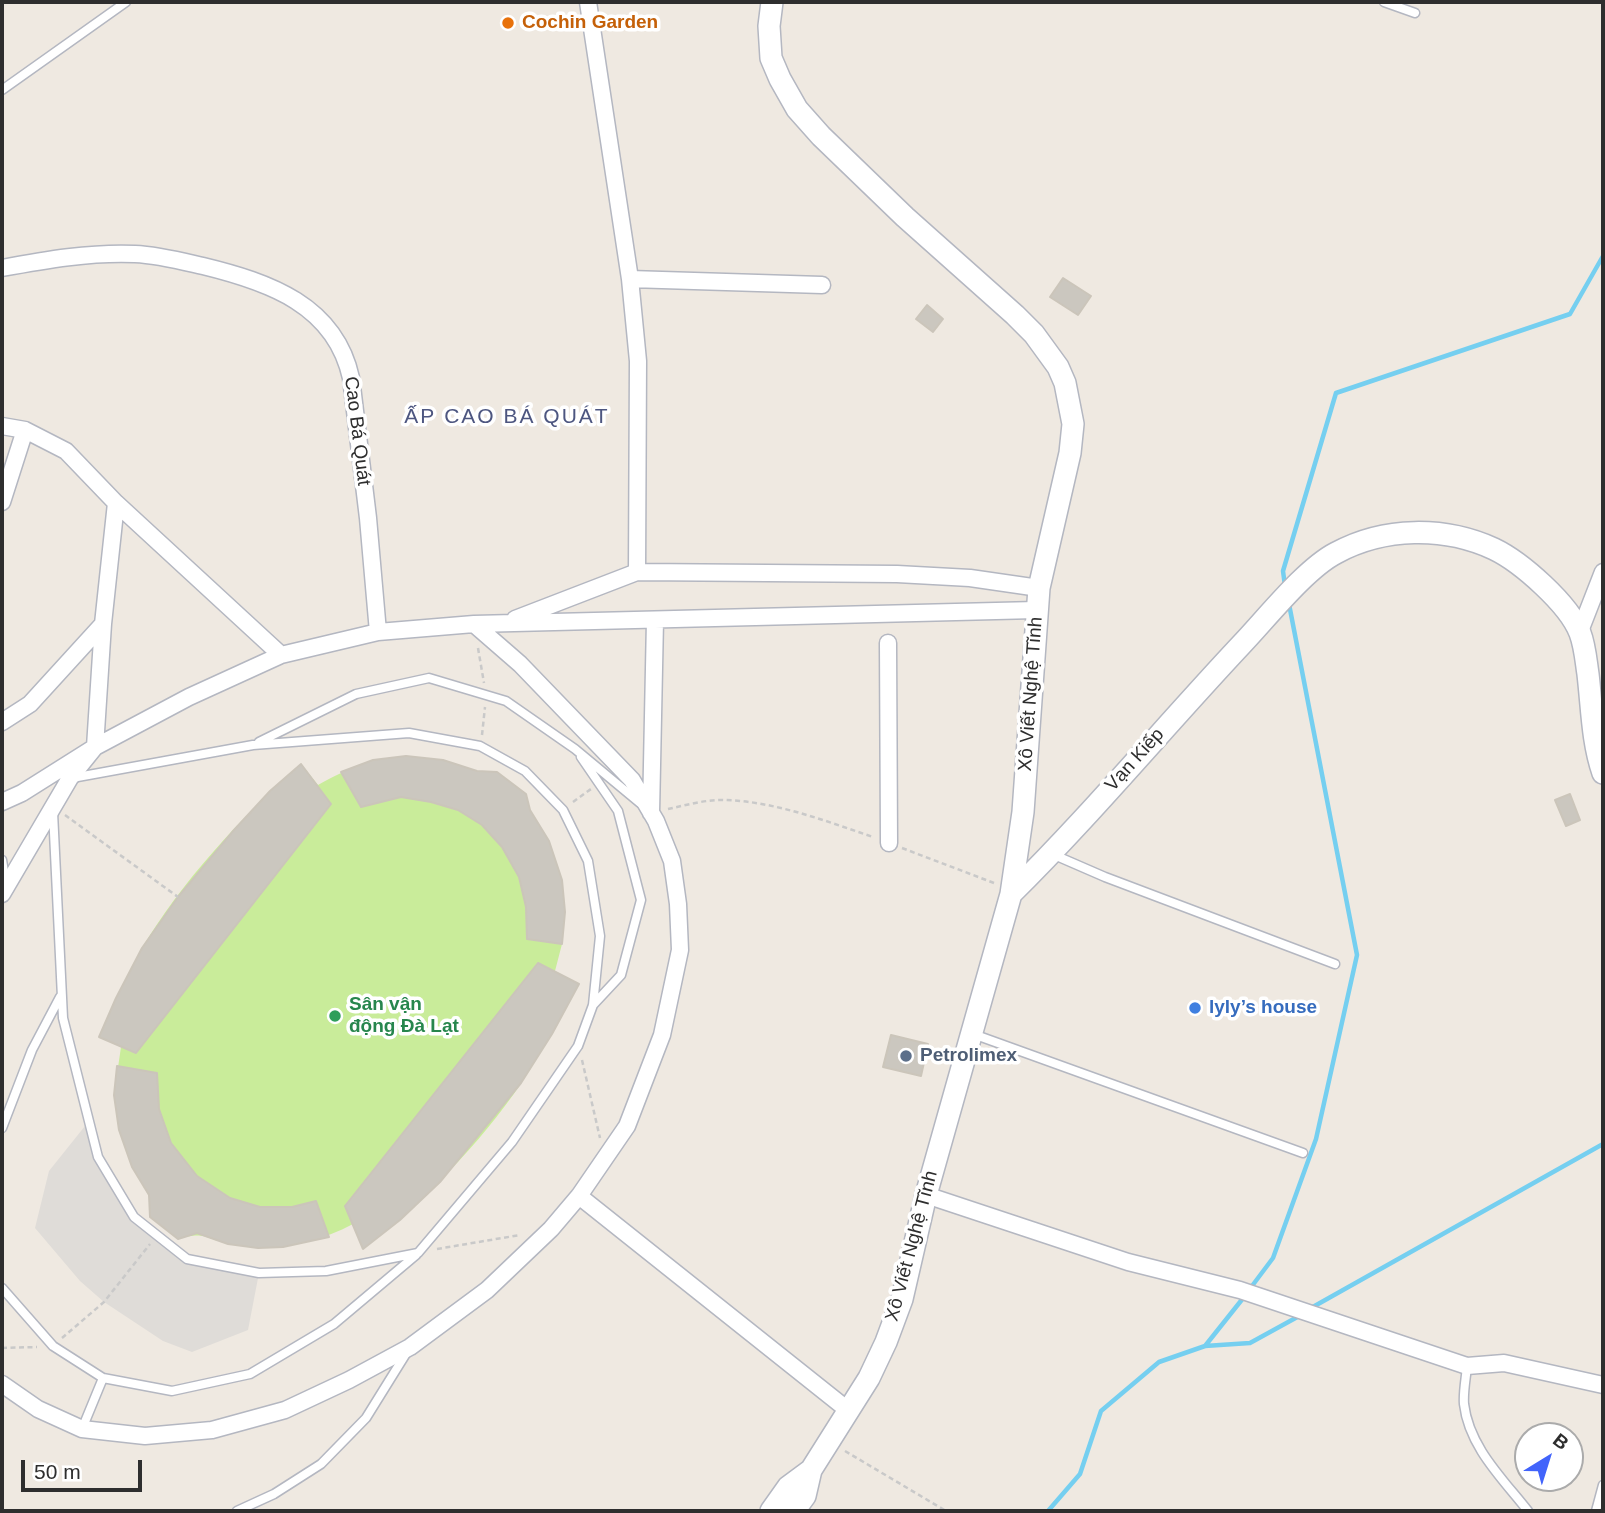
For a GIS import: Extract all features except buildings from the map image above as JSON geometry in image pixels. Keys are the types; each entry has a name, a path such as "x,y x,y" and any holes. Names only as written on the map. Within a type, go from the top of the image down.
{"main road":[{"name":"Xô Viết Nghệ Tĩnh","path":"772,2 769,26 771,58 779,79 797,109 895,208 1016,315 1045,347 1061,375 1070,401 1073,424 1070,453 1036,610 1023,812 1011,894 926,1195 902,1298 886,1342 849,1411 811,1471 805,1496 794,1511"},
{"name":"Vạn Kiếp","path":"1011,894 1052,854 1139,755 1319,564 1357,543 1411,532 1476,540 1504,554 1535,576 1580,631"},
{"path":"1580,631 1585,651 1594,738 1603,773"},
{"name":"Xô Viết Nghệ Tĩnh","path":"771,1511 788,1487 811,1471"}],"street":[{"path":"588,2 630,279 638,361 637,572"},
{"name":"Cao Bá Quát","path":"2,268 112,254 173,259 234,274 281,291 316,315 336,339 347,358 351,378 368,518 378,632"},
{"path":"630,279 822,285"},
{"path":"2,426 25,430 66,451 116,503 281,656"},
{"path":"2,502 25,430"},
{"path":"4,889 70,778 95,747 103,624 116,503"},
{"path":"502,624 637,572 897,574 970,578 1039,588"},
{"path":"1580,631 1603,572"},
{"path":"2,802 189,696 281,656 378,632 474,624 1036,610"},
{"path":"652,813 654,620"},
{"path":"2,722 30,704 103,624"},
{"path":"2,1384 38,1409 82,1429 145,1436 212,1430 285,1410 410,1347 487,1290 551,1229 579,1196 627,1126 662,1035 680,950 678,904 672,861 652,813 632,780 578,721 520,664 474,624"},
{"path":"888,643 890,843"},
{"path":"926,1195 1128,1262 1240,1290 1466,1366 1504,1363 1603,1385"},
{"path":"579,1196 849,1411"}],"lane":[{"path":"2,90 126,2"},
{"path":"1384,2 1415,13"},
{"path":"253,745 356,694 429,678 506,701 575,748 652,813"},
{"path":"2,1288 53,1346 103,1378 172,1391 250,1374 334,1324 418,1253 512,1142 578,1046 593,1005 600,936 588,861 563,810 525,771 480,746 409,733 253,745 70,778"},
{"path":"575,748 618,811 641,900 621,975 593,1005"},
{"path":"53,806 63,1018 98,1157 134,1217 187,1259 260,1273 327,1271 418,1253"},
{"path":"1052,854 1105,877 1335,964"},
{"path":"2,860 4,889"},
{"path":"2,1128 32,1050 61,995"},
{"path":"970,1033 1022,1049 1303,1153"},
{"path":"237,1511 274,1494 321,1464 366,1418 410,1347"},
{"path":"1466,1366 1464,1402 1468,1423 1482,1453 1528,1511"},
{"path":"82,1429 103,1378"},
{"path":"1595,1511 1603,1485"}],"path":[{"path":"474,624 486,695 480,746"},
{"path":"563,810 599,783"},
{"path":"652,813 724,800 755,802 890,843 989,881 1011,894"},
{"path":"53,806 178,897"},
{"path":"578,1046 605,1159"},
{"path":"418,1253 551,1229"},
{"path":"2,1348 53,1346 104,1301 156,1235"},
{"path":"830,1442 946,1511"}],"green space":[{"name":"Sân vận động Đà Lạt","path":"406,756 443,760 477,771 497,772 526,794 530,810 549,841 562,880 565,912 562,944 555,971 579,984 530,1070 505,1106 449,1172 363,1249 353,1224 308,1242 278,1247 230,1244 200,1236 178,1239 150,1217 149,1195 132,1167 119,1130 114,1095 121,1047 99,1037 119,993 156,925 193,876 257,805 301,764 318,785 360,765"}],"shaded area":[{"path":"89,1121 98,1157 134,1217 187,1259 259,1273 248,1330 192,1352 163,1341 104,1302 80,1281 35,1228 49,1171"}],"waterway":[{"path":"1285,586 1283,571 1336,393 1570,314 1603,256"},
{"path":"1249,1290 1273,1258 1316,1139 1357,955 1289,604"},
{"path":"1311,1308 1603,1144"},
{"path":"1205,1346 1244,1297"},
{"path":"1048,1511 1080,1474 1101,1411 1159,1362 1205,1346 1250,1343 1301,1315"}],"place":[{"name":"Cochin Garden","path":"508,23"},
{"name":"lyly’s house","path":"1195,1008"},
{"name":"Sân vận động Đà Lạt","path":"335,1016"},
{"name":"Petrolimex","path":"906,1056"}],"district":[{"name":"ẤP CAO BÁ QUÁT","path":"507,417"}]}
